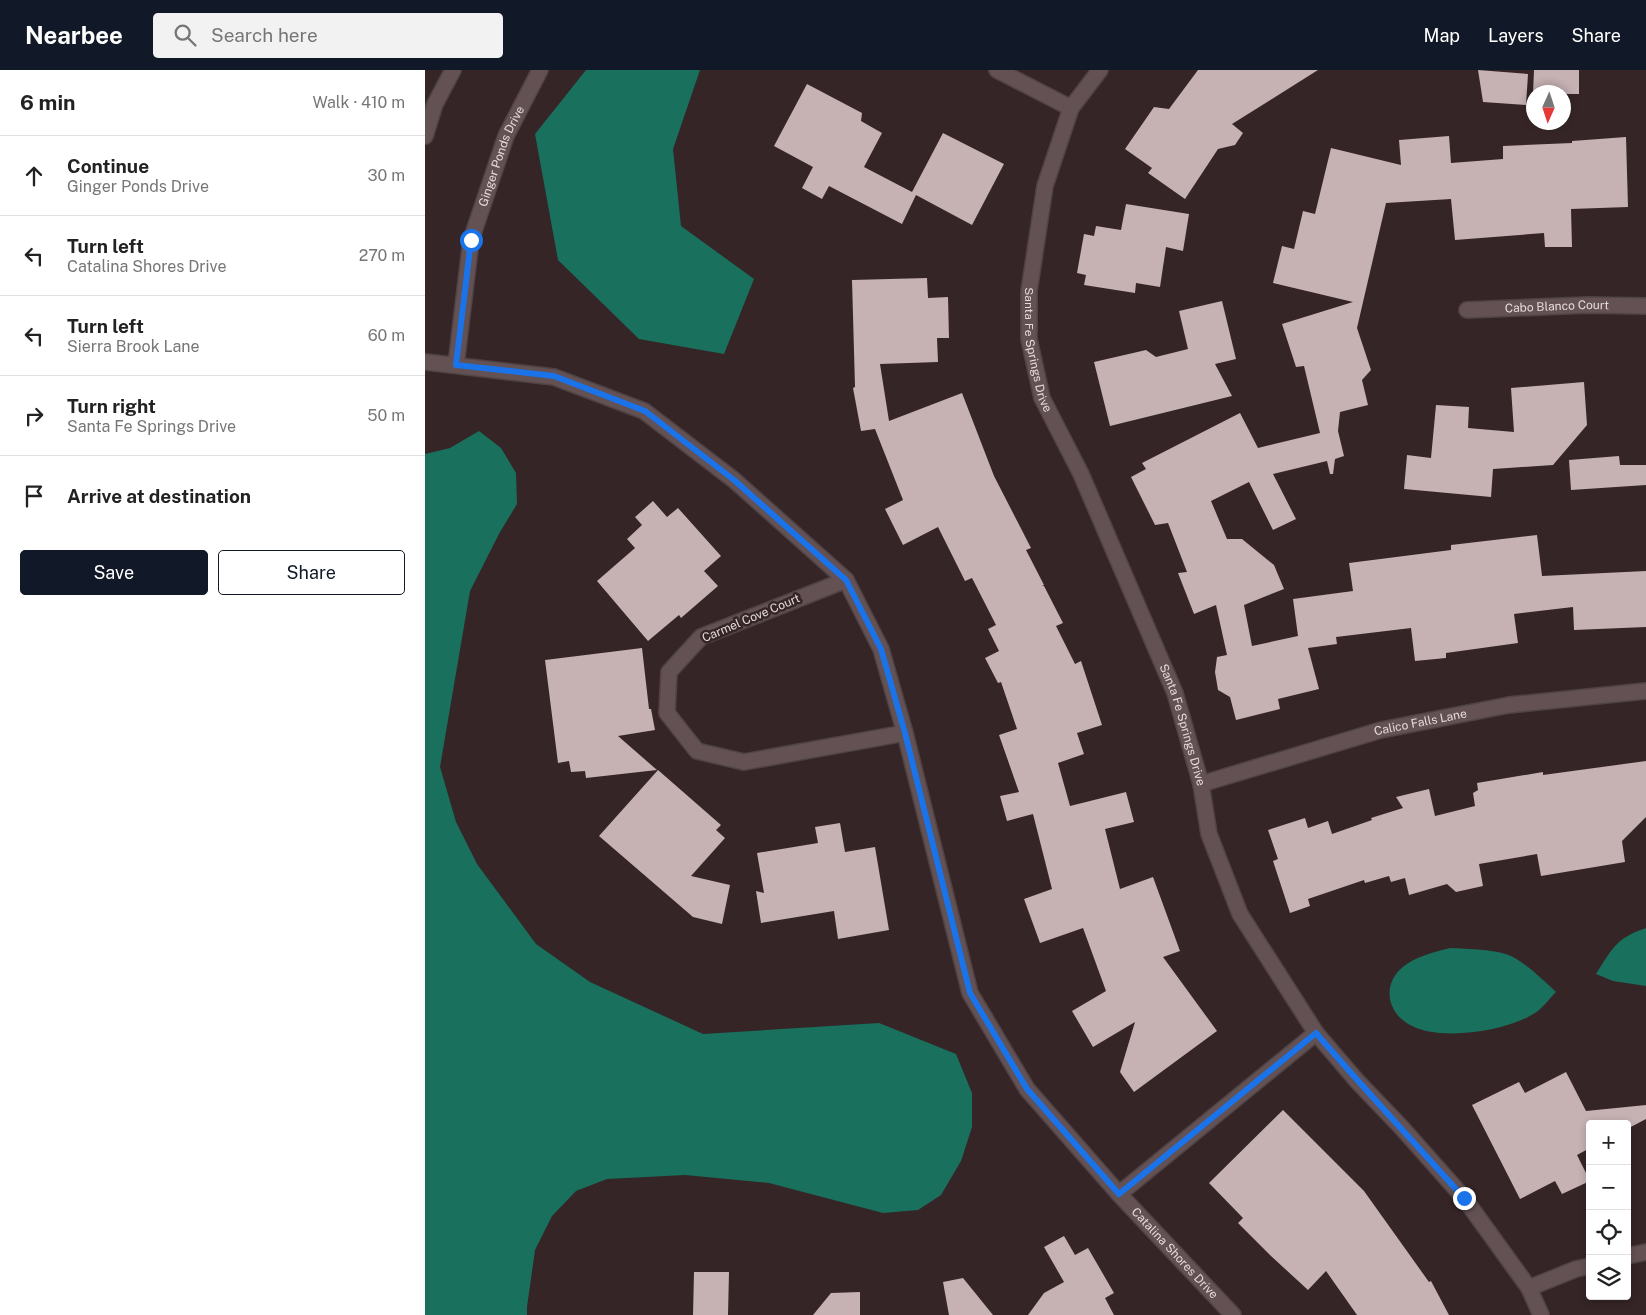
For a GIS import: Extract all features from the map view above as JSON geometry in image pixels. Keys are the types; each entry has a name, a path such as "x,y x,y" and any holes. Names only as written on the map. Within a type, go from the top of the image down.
{"street":[{"path":"425,136 435,104 453,70"},
{"name":"Ginger Ponds Drive","path":"456,365 471,240 506,136 541,70"},
{"path":"997,70 1071,108"},
{"name":"Santa Fe Springs Drive","path":"1100,70 1071,108 1045,186 1029,291 1029,339 1042,398 1081,474 1175,693 1201,784 1209,834 1239,914 1316,1033 1357,1081 1464,1198 1529,1288 1541,1315"},
{"name":"Cabo Blanco Court","path":"1467,310 1587,305 1646,306"},
{"name":"Catalina Shores Drive","path":"425,362 554,376 645,411 734,480 846,580 881,649 905,733 970,993 1027,1089 1228,1314"},
{"name":"Carmel Cove Court","path":"846,580 701,637 669,672 667,713 697,751 744,762 905,733"},
{"name":"Calico Falls Lane","path":"1201,784 1381,730 1509,705 1646,691"},
{"path":"1119,1194 1316,1033"},
{"path":"1631,1255 1646,1252"},
{"path":"1529,1288 1586,1267"}],"shaded area":[{"path":"586,70 700,70 673,149 681,226 754,279 724,354 639,339 558,260 535,134"},
{"path":"479,431 501,448 516,473 517,504 500,532 470,591 440,767 456,822 477,864 536,944 590,982 703,1034 879,1023 956,1054 972,1093 972,1127 961,1161 941,1195 918,1210 883,1213 769,1183 685,1175 607,1179 576,1191 552,1216 535,1250 527,1315 425,1315 425,454 450,448"},
{"path":"1646,928 1646,986 1613,981 1596,974 1621,940"},
{"path":"1450,948 1474,949 1506,954 1530,969 1556,992 1538,1011 1526,1018 1494,1029 1475,1032 1439,1033 1410,1025 1396,1013 1392,1005 1390,989 1392,981 1397,973 1409,963 1426,955"}],"building":[{"path":"1198,70 1318,70 1232,124 1243,133 1235,145 1218,149 1185,199 1148,173 1152,168 1125,149 1154,107 1169,109"},
{"path":"1478,70 1528,74 1526,105 1483,102"},
{"path":"1534,70 1579,70 1579,94 1571,94 1571,85 1533,85"},
{"path":"807,84 862,113 861,121 882,133 864,167 912,192 943,133 1004,164 972,225 916,195 902,224 829,186 822,199 802,188 813,167 774,146"},
{"path":"1449,136 1451,163 1503,159 1503,146 1572,143 1572,141 1626,137 1628,207 1571,209 1572,247 1545,247 1544,233 1455,240 1451,199 1386,203 1357,328 1371,370 1362,380 1368,405 1340,412 1338,431 1344,456 1335,459 1333,474 1330,474 1327,461 1273,474 1296,519 1273,530 1249,482 1211,501 1227,539 1242,539 1274,565 1284,589 1244,605 1252,646 1298,636 1293,599 1353,591 1349,563 1451,550 1451,545 1537,535 1542,576 1646,571 1646,627 1574,630 1573,607 1514,614 1518,643 1446,653 1446,658 1415,661 1411,628 1336,637 1337,644 1308,648 1319,689 1278,699 1280,709 1236,720 1230,697 1218,690 1215,672 1217,657 1227,655 1216,605 1194,614 1178,573 1187,572 1168,523 1155,525 1131,477 1146,469 1142,463 1240,413 1258,448 1320,433 1304,366 1296,367 1282,324 1353,302 1273,283 1282,246 1294,249 1303,211 1315,214 1331,148 1401,165 1399,140"},
{"path":"1126,204 1189,214 1183,251 1166,247 1160,287 1136,283 1135,293 1084,285 1086,275 1077,273 1084,234 1094,236 1096,226 1121,230"},
{"path":"927,278 928,298 948,297 949,338 937,338 938,362 880,364 889,421 962,393 994,476 1031,548 1026,550 1044,585 1042,586 1044,586 1063,623 1056,626 1075,664 1081,661 1102,725 1077,733 1084,754 1058,763 1070,806 1126,792 1134,822 1105,829 1120,889 1153,877 1180,951 1163,957 1217,1031 1134,1092 1120,1072 1135,1022 1093,1047 1072,1011 1106,991 1083,928 1040,943 1024,899 1052,889 1033,814 1007,821 1000,796 1019,792 999,735 1017,729 1001,682 998,683 985,658 999,651 988,629 996,625 972,578 965,581 938,527 903,545 885,509 903,500 875,429 861,431 853,388 855,387 852,280"},
{"path":"1222,301 1236,359 1215,364 1232,396 1110,426 1094,362 1146,350 1156,357 1188,349 1179,311"},
{"path":"1584,382 1587,425 1553,465 1493,469 1491,497 1404,489 1407,455 1431,458 1436,405 1469,407 1468,428 1514,432 1511,388"},
{"path":"1619,456 1620,465 1646,465 1646,485 1571,490 1569,460"},
{"path":"653,501 667,517 678,508 721,556 704,571 718,586 681,618 679,615 648,641 597,581 635,548 627,539 642,525 635,517"},
{"path":"642,648 649,709 651,709 655,730 618,736 657,770 586,778 585,771 571,772 569,761 558,763 545,660"},
{"path":"1646,761 1646,817 1622,841 1625,862 1541,876 1537,854 1479,864 1483,886 1456,892 1447,884 1409,895 1405,878 1391,882 1389,876 1365,883 1364,880 1308,899 1310,906 1290,913 1273,861 1278,859 1268,830 1305,818 1308,828 1328,821 1332,834 1372,820 1371,818 1403,808 1396,797 1429,789 1435,816 1475,806 1473,793 1478,790 1477,783 1543,772 1543,775"},
{"path":"658,770 721,825 716,830 725,838 691,876 730,885 722,924 693,917 599,836"},
{"path":"840,823 845,852 875,847 889,930 838,939 834,911 761,923 756,891 764,893 757,853 818,843 815,827"},
{"path":"1566,1072 1586,1111 1646,1105 1646,1119 1631,1127 1631,1120 1586,1120 1586,1150 1577,1155 1586,1173 1586,1183 1562,1194 1555,1181 1520,1199 1472,1105 1519,1082 1525,1093"},
{"path":"1283,1110 1364,1191 1429,1282 1431,1281 1449,1315 1357,1315 1326,1271 1308,1290 1238,1223 1243,1218 1209,1183"},
{"path":"1064,1236 1075,1255 1088,1248 1114,1293 1105,1298 1114,1315 1028,1315 1044,1293 1064,1282 1044,1247"},
{"path":"694,1272 729,1272 728,1315 693,1315"},
{"path":"963,1278 993,1315 949,1315 943,1282"},
{"path":"860,1292 860,1315 813,1315 831,1293"}],"route":[{"path":"471,240 456,365 554,376 645,411 734,480 846,580 881,649 905,733 970,993 1027,1089 1119,1194 1316,1033 1357,1081 1464,1198"}]}
